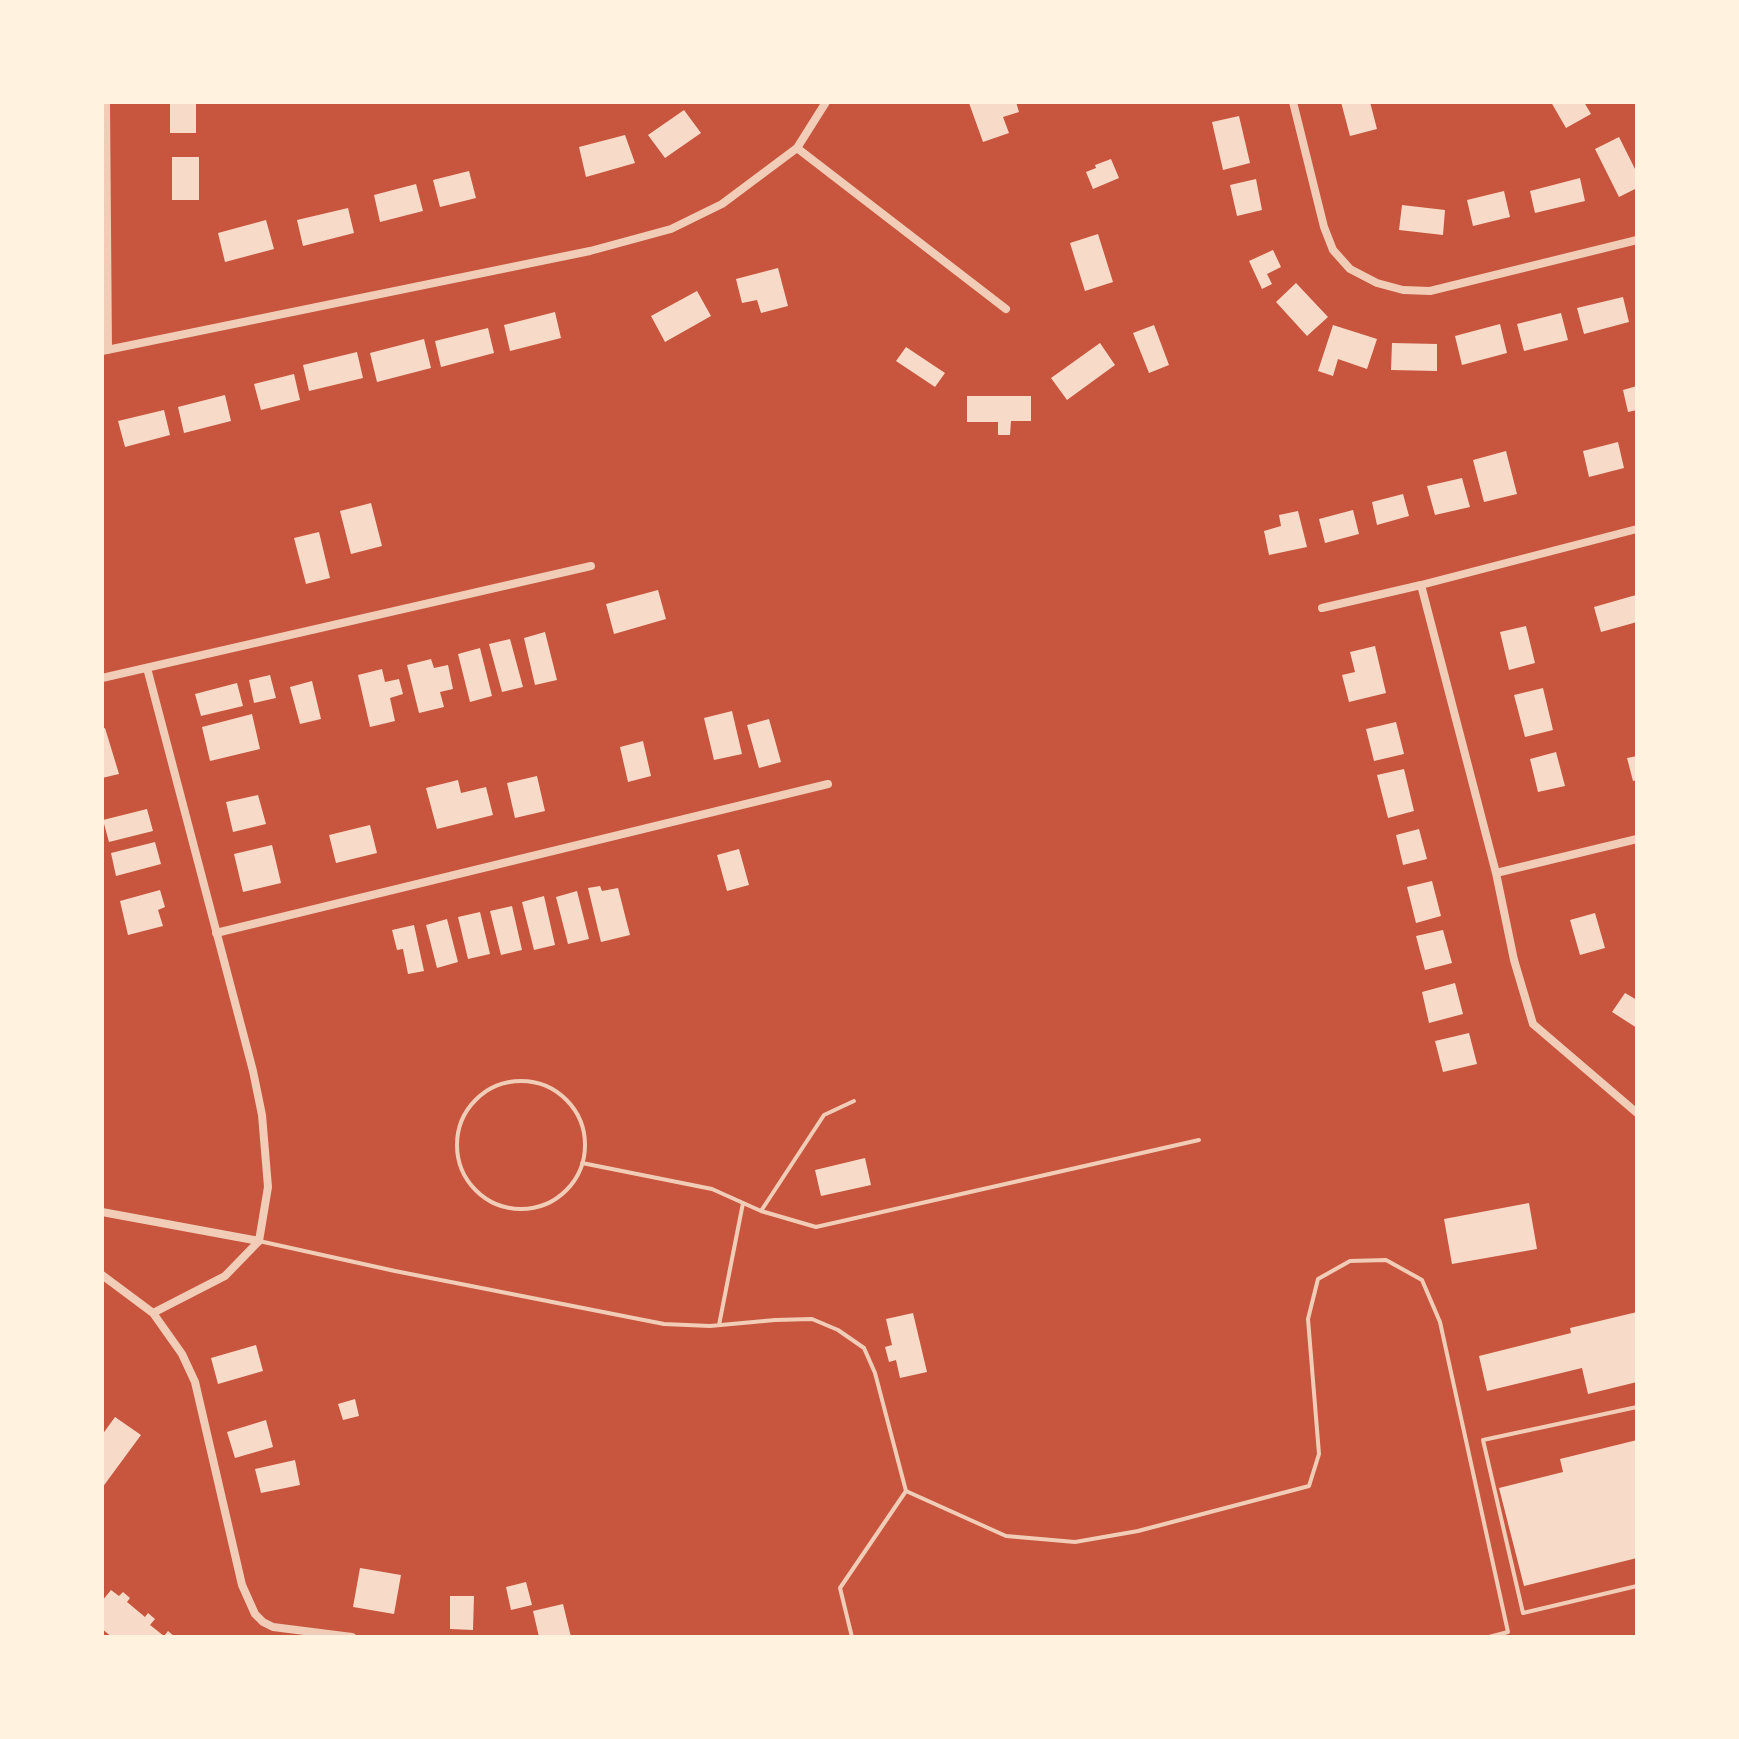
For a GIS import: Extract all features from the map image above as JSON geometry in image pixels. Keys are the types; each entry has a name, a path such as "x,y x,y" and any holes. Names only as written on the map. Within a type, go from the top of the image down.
{"street":[{"path":"106,102 105,350 590,251 671,229 722,204 797,148 826,102"},
{"path":"1293,102 1324,227 1333,250 1350,269 1377,283 1403,290 1430,291 1637,240"},
{"path":"797,148 1006,309"},
{"path":"1322,608 1637,529"},
{"path":"102,678 591,566"},
{"path":"1421,585 1496,873 1514,960 1533,1024 1637,1113"},
{"path":"147,668 253,1071 262,1115 268,1187 259,1241 225,1276 153,1313"},
{"path":"216,933 828,784"},
{"path":"1496,873 1637,839"},
{"path":"102,1212 259,1241"},
{"path":"102,1275 153,1313 182,1354 195,1382 242,1585 255,1614 273,1627 352,1637"}],"lane":[{"path":"518,1080 538,1083 557,1091 572,1105 582,1123 585,1143 582,1163 574,1181 560,1196 542,1205 523,1209 503,1207 485,1199 470,1185 460,1168 456,1149 458,1128 473,1102 498,1084 518,1080"},
{"path":"761,1211 824,1115 854,1101"},
{"path":"582,1163 712,1189 761,1211 816,1227 1199,1140"},
{"path":"719,1325 743,1203"},
{"path":"259,1241 664,1324 719,1325 812,1319 838,1330 864,1348 875,1373 906,1491 840,1588 852,1637"},
{"path":"906,1491 1006,1536 1075,1542 1138,1531 1309,1486 1319,1454 1308,1319 1318,1279 1350,1261 1386,1260 1422,1280 1440,1322 1508,1632 1489,1637"},
{"path":"1637,1407 1483,1440 1523,1613 1637,1586"}],"building":[{"path":"170,102 196,102 196,133 170,133"},
{"path":"1016,102 1019,112 1003,117 1009,133 983,142 969,103"},
{"path":"1341,102 1370,102 1377,129 1350,136"},
{"path":"1551,102 1584,102 1591,114 1566,128"},
{"path":"684,110 701,133 665,158 648,135"},
{"path":"1239,116 1250,163 1223,170 1212,122"},
{"path":"625,135 635,163 586,177 579,147"},
{"path":"1619,137 1637,173 1637,188 1619,197 1595,149"},
{"path":"172,157 199,157 199,200 172,200"},
{"path":"1111,159 1119,178 1093,189 1086,172"},
{"path":"469,171 476,198 440,207 433,180"},
{"path":"1580,178 1585,201 1535,213 1530,191"},
{"path":"1256,179 1262,210 1237,216 1230,185"},
{"path":"416,184 423,211 380,222 374,195"},
{"path":"1504,191 1510,217 1473,226 1467,200"},
{"path":"1402,205 1445,210 1443,235 1399,230"},
{"path":"348,208 354,233 303,246 297,220"},
{"path":"266,220 274,249 225,262 218,233"},
{"path":"1098,234 1113,282 1085,291 1070,243"},
{"path":"1273,250 1281,267 1267,274 1272,284 1262,289 1249,261"},
{"path":"778,268 788,306 761,313 757,300 742,303 736,279"},
{"path":"1296,283 1328,317 1307,336 1276,302"},
{"path":"697,291 711,316 665,342 651,316"},
{"path":"1623,297 1629,322 1584,334 1577,308"},
{"path":"555,312 561,338 510,351 504,325"},
{"path":"1561,313 1568,340 1524,351 1517,324"},
{"path":"1500,324 1507,353 1462,365 1455,336"},
{"path":"1154,325 1169,365 1149,373 1133,333"},
{"path":"1333,325 1377,339 1367,369 1338,359 1333,376 1318,371"},
{"path":"488,328 494,353 441,367 435,341"},
{"path":"424,339 431,368 377,382 370,353"},
{"path":"1100,343 1115,365 1067,400 1051,378"},
{"path":"1392,343 1437,344 1437,371 1391,370"},
{"path":"906,347 945,373 935,387 896,361"},
{"path":"357,352 363,378 309,391 303,365"},
{"path":"294,374 300,400 261,410 254,384"},
{"path":"1637,386 1637,410 1628,412 1623,390"},
{"path":"225,395 231,421 184,433 178,407"},
{"path":"967,396 1031,396 1031,421 1011,421 1010,435 998,435 998,422 967,422"},
{"path":"164,410 170,435 125,447 118,421"},
{"path":"1618,442 1624,468 1589,477 1583,451"},
{"path":"1506,451 1517,494 1484,502 1473,460"},
{"path":"1462,478 1470,507 1435,515 1427,486"},
{"path":"1403,494 1409,516 1377,525 1372,502"},
{"path":"371,503 382,546 351,554 340,511"},
{"path":"1353,510 1359,534 1325,543 1319,519"},
{"path":"1298,511 1307,547 1269,555 1264,531 1281,526 1279,515"},
{"path":"319,532 330,578 306,584 294,538"},
{"path":"658,590 666,619 614,634 606,604"},
{"path":"1636,595 1637,622 1601,632 1594,607"},
{"path":"1526,626 1535,663 1509,670 1500,632"},
{"path":"545,632 557,680 535,685 524,638"},
{"path":"510,639 523,687 502,692 489,644"},
{"path":"1375,646 1386,693 1349,702 1342,675 1355,672 1350,652"},
{"path":"480,648 492,696 470,702 458,654"},
{"path":"431,659 434,668 448,665 453,689 440,692 444,707 419,713 407,665"},
{"path":"382,669 385,682 399,679 403,694 390,698 395,721 370,727 358,675"},
{"path":"270,675 276,698 254,703 249,680"},
{"path":"312,681 321,719 300,724 290,687"},
{"path":"237,683 243,706 201,716 195,694"},
{"path":"1543,688 1553,730 1525,737 1514,695"},
{"path":"732,711 742,754 714,760 704,718"},
{"path":"252,714 260,749 210,761 202,727"},
{"path":"769,719 781,762 759,768 747,725"},
{"path":"1396,722 1404,754 1374,761 1366,729"},
{"path":"105,728 119,774 102,778 102,729"},
{"path":"643,741 651,776 628,782 620,747"},
{"path":"1556,752 1565,786 1538,792 1530,759"},
{"path":"1637,756 1637,780 1633,781 1627,758"},
{"path":"1404,769 1414,811 1388,818 1377,775"},
{"path":"537,776 545,811 515,818 507,783"},
{"path":"458,780 461,793 486,787 493,815 437,829 426,788"},
{"path":"258,795 266,824 233,832 226,802"},
{"path":"147,809 153,831 109,842 103,820"},
{"path":"370,825 377,853 336,863 329,835"},
{"path":"1419,829 1427,859 1403,865 1396,835"},
{"path":"155,842 161,864 116,876 111,853"},
{"path":"272,845 281,883 243,892 234,854"},
{"path":"739,849 749,885 727,891 717,855"},
{"path":"1432,881 1441,916 1416,923 1407,887"},
{"path":"600,886 602,891 618,888 630,935 601,942 588,888"},
{"path":"160,890 165,907 158,910 163,926 128,935 120,901"},
{"path":"577,891 589,939 568,944 556,897"},
{"path":"544,896 555,945 534,950 522,902"},
{"path":"512,906 522,950 501,955 490,911"},
{"path":"480,912 490,954 468,959 458,917"},
{"path":"1595,913 1605,948 1580,955 1570,920"},
{"path":"447,919 458,962 437,968 426,925"},
{"path":"414,925 424,971 408,974 403,949 397,950 392,930"},
{"path":"1443,930 1452,963 1425,970 1416,936"},
{"path":"1455,983 1463,1014 1429,1023 1422,992"},
{"path":"1625,993 1637,1000 1637,1028 1612,1012"},
{"path":"1469,1033 1477,1064 1443,1072 1435,1041"},
{"path":"865,1158 871,1185 821,1196 815,1170"},
{"path":"1529,1203 1537,1249 1452,1264 1444,1219"},
{"path":"1637,1312 1637,1382 1588,1394 1582,1368 1487,1391 1479,1356 1571,1333 1570,1328"},
{"path":"913,1313 927,1372 900,1378 896,1360 889,1362 885,1347 892,1345 886,1319"},
{"path":"256,1345 263,1371 218,1384 211,1358"},
{"path":"355,1399 359,1416 343,1420 338,1404"},
{"path":"115,1417 141,1435 102,1488 102,1435"},
{"path":"266,1420 273,1447 235,1458 227,1432"},
{"path":"1637,1440 1637,1558 1524,1586 1499,1488 1563,1472 1560,1459"},
{"path":"295,1460 300,1485 261,1493 255,1469"},
{"path":"360,1568 401,1575 394,1614 353,1607"},
{"path":"526,1582 532,1605 511,1610 506,1587"},
{"path":"111,1590 119,1596 123,1592 130,1598 127,1602 145,1617 148,1613 155,1619 150,1625 164,1636 168,1631 175,1637 112,1637 102,1629 102,1601"},
{"path":"450,1596 474,1596 473,1630 450,1629"},
{"path":"563,1604 571,1637 539,1637 533,1611"}]}
